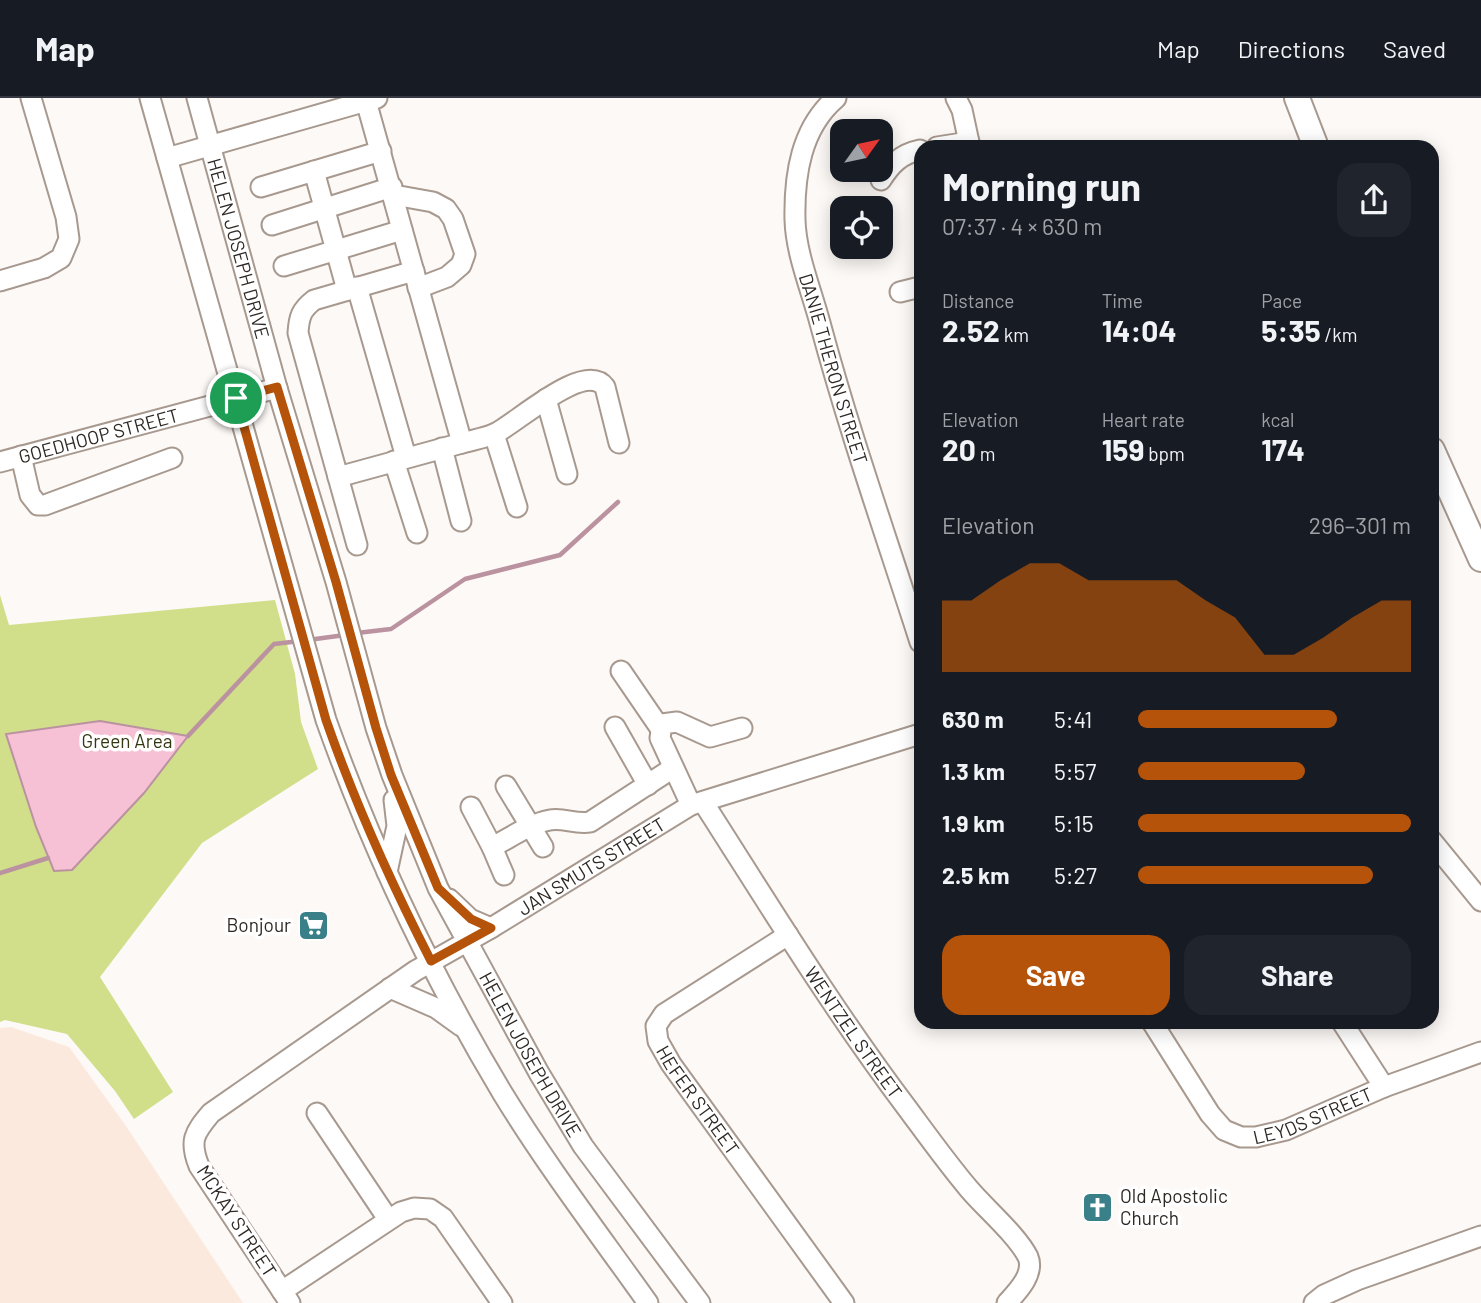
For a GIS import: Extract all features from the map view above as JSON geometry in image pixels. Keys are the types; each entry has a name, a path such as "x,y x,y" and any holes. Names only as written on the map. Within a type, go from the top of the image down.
{"main road":[{"path":"1297,98 1312,140"},
{"path":"1439,466 1481,559"}],"street":[{"path":"0,281 44,268 61,258 69,239 31,98"},
{"name":"HELEN JOSEPH DRIVE","path":"150,98 326,720 387,872 412,923 423,966 465,1028 504,1096 648,1303"},
{"name":"HELEN JOSEPH DRIVE","path":"197,98 376,728 391,775 438,888 539,1073 583,1146 700,1303"},
{"name":"DANIE THERON STREET","path":"836,98 821,113 809,133 801,157 795,220 798,247 842,404 914,624"},
{"path":"956,98 962,110 969,140"},
{"path":"167,158 372,100 402,230 462,443"},
{"path":"261,187 382,151"},
{"path":"893,163 900,157 914,152"},
{"path":"314,171 335,249 352,288 400,459 416,533"},
{"path":"272,225 324,207 393,191 433,202 446,209 459,233 465,254 461,265 447,277 352,288 314,300 302,310 298,333 357,545"},
{"path":"285,266 402,230"},
{"path":"900,292 914,288"},
{"path":"338,477 494,434 546,399 574,384 588,380 601,382 609,398 619,443"},
{"name":"GOEDHOOP STREET","path":"0,462 277,387"},
{"path":"546,399 567,474"},
{"path":"494,434 517,507"},
{"path":"442,448 461,521"},
{"path":"21,456 30,495 38,505 45,505 172,458"},
{"name":"WENTZEL STREET","path":"621,671 660,728 660,738 673,768 788,935 833,1006 968,1188 1028,1257 1028,1275 1007,1303"},
{"path":"660,728 668,721 677,722 710,737 742,728"},
{"path":"615,727 648,785"},
{"name":"JAN SMUTS STREET","path":"194,1137 206,1119 224,1102 423,966 491,928 697,803 914,736"},
{"path":"492,847 531,826 551,820 582,824 590,822 673,768"},
{"path":"387,872 397,826 391,775"},
{"path":"506,786 543,847"},
{"path":"471,807 504,875"},
{"path":"1439,850 1481,901"},
{"path":"438,888 471,919 491,928"},
{"name":"HEFER STREET","path":"788,935 664,1014 656,1026 658,1041 688,1089 844,1303"},
{"path":"390,988 436,1008 465,1028"},
{"name":"LEYDS STREET","path":"1156,1029 1210,1114 1224,1130 1241,1137 1256,1137 1286,1130 1384,1087 1481,1052"},
{"path":"1347,1029 1384,1087"},
{"path":"317,1113 388,1219"},
{"name":"MCKAY STREET","path":"194,1137 193,1150 199,1166 286,1297"},
{"path":"286,1297 388,1219 414,1208 429,1209 443,1218 502,1303"},
{"path":"1314,1303 1324,1295 1357,1280 1481,1236"}],"shaded area":[{"path":"100,721 188,736 144,793 72,870 54,871 36,827 6,734"},
{"path":"11,1027 69,1047 126,1126 243,1303 0,1303 0,1028"}],"green space":[{"name":"Green Area","path":"0,595 9,625 275,600 295,674 301,722 318,769 202,843 100,977 173,1092 134,1119 115,1091 67,1034 5,1020 0,1022"}],"waterway":[{"path":"357,633 391,629 465,579 560,555 618,502"},
{"path":"308,640 345,635"},
{"path":"188,736 274,644 300,641"},
{"path":"0,873 48,858"}],"place":[{"name":"Bonjour","path":"314,925"},
{"name":"Old Apostolic Church","path":"1097,1207"}],"route":[{"path":"277,387 391,775 438,888 471,919 491,928 431,961 387,872 326,720 236,398 277,387"}]}
